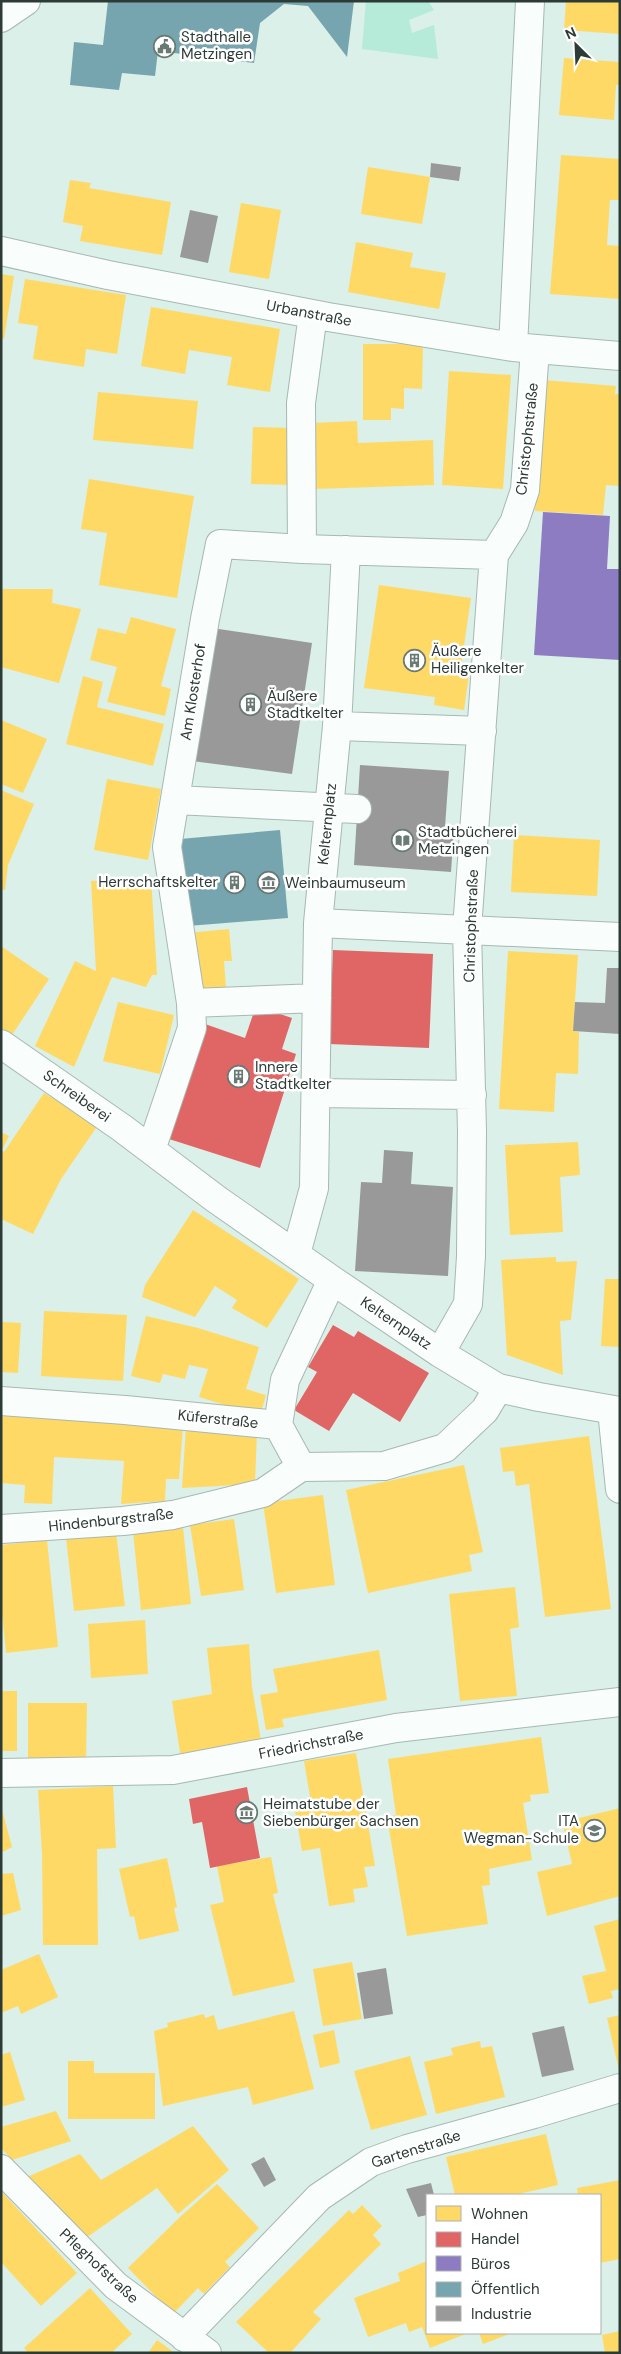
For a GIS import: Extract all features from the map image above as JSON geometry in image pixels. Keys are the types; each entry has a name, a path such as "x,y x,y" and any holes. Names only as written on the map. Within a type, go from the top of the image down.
{"street":[{"path":"1,18 26,1"},
{"name":"Christophstraße","path":"440,1353 468,1304 471,1256 472,1095 467,929 494,555 514,523 525,490 524,348 530,1"},
{"name":"Urbanstraße","path":"1,252 108,275 313,314 524,348 620,356"},
{"path":"313,314 301,403 302,549 494,555"},
{"name":"Am Klosterhof","path":"151,1150 192,1028 191,1003 168,848 205,619 220,544 302,549"},
{"name":"Kelternplatz","path":"296,1254 314,1188 318,922 337,726 346,550"},
{"path":"337,726 482,731"},
{"path":"176,800 328,806 358,809"},
{"path":"318,922 620,937"},
{"path":"191,1003 317,998"},
{"name":"Schreiberei","path":"1,1044 151,1150"},
{"path":"316,1093 472,1095"},
{"name":"Kelternplatz","path":"151,1150 332,1280 440,1353 498,1388"},
{"name":"Küferstraße","path":"1,1401 126,1410 278,1425 285,1380 332,1280"},
{"path":"278,1425 301,1467 384,1466 445,1448 484,1410 498,1388 616,1411 620,1489"},
{"name":"Hindenburgstraße","path":"1,1529 123,1522 174,1515 263,1493 301,1467"},
{"name":"Friedrichstraße","path":"1,1773 173,1770 396,1728 620,1702"},
{"name":"Gartenstraße","path":"184,2337 320,2197 371,2162 407,2149 620,2088"},
{"name":"Pfleghofstraße","path":"1,2170 116,2286 207,2353"}],"green space":[{"path":"366,1 428,1 434,10 409,20 412,33 434,25 438,59 362,49"}],"building: Wohnen":[{"path":"566,1 620,1 620,34 564,30"},
{"path":"564,58 620,62 620,85 616,85 614,120 559,115"},
{"path":"561,155 620,159 620,200 610,200 607,245 620,246 620,299 550,294"},
{"path":"368,167 430,177 422,224 361,214"},
{"path":"70,180 91,183 89,188 171,202 162,255 80,241 83,226 63,222"},
{"path":"241,203 281,210 269,279 229,272"},
{"path":"356,242 413,253 410,267 446,273 439,309 348,292"},
{"path":"1,274 14,276 4,339 1,338"},
{"path":"25,279 126,295 117,354 86,349 84,367 33,359 38,326 18,323"},
{"path":"151,307 280,329 270,392 227,385 232,357 189,350 185,374 141,366"},
{"path":"363,344 423,344 422,389 404,388 404,409 391,408 391,420 363,420"},
{"path":"449,371 511,375 503,489 442,485"},
{"path":"543,380 616,386 615,394 620,394 620,486 606,485 603,515 535,511"},
{"path":"98,392 198,401 193,449 93,440"},
{"path":"357,421 358,443 433,440 434,485 314,489 312,423"},
{"path":"253,427 291,428 289,485 251,484"},
{"path":"89,479 194,496 177,598 99,585 107,533 81,529"},
{"name":"Äußere Heiligenkelter","path":"379,585 471,598 460,673 469,675 464,710 434,705 435,697 364,688"},
{"path":"1,589 53,589 52,603 81,609 59,683 1,667"},
{"path":"131,617 176,629 161,686 171,689 165,716 107,702 117,667 90,660 98,628 126,634"},
{"path":"83,676 103,682 97,707 164,724 153,766 66,744"},
{"path":"1,720 47,739 23,793 1,784"},
{"path":"107,779 161,789 148,860 94,850"},
{"path":"1,790 34,804 8,865 5,890 1,889"},
{"path":"514,835 600,840 597,896 511,892"},
{"path":"151,877 157,975 152,975 146,987 112,977 74,1067 35,1046 75,961 96,971 91,881"},
{"path":"229,929 232,961 224,961 226,988 194,990 187,933"},
{"path":"1,946 49,979 12,1035 1,1028"},
{"path":"508,951 578,955 573,1031 579,1032 578,1074 556,1073 554,1112 499,1109"},
{"path":"118,1002 174,1015 160,1074 103,1061"},
{"path":"44,1093 98,1125 61,1179 33,1234 1,1219 1,1132 9,1136 2,1150 4,1152"},
{"path":"578,1142 580,1175 560,1177 563,1232 510,1235 505,1145"},
{"path":"193,1210 299,1279 267,1328 232,1308 237,1300 215,1286 195,1317 142,1297 145,1285"},
{"path":"556,1257 556,1262 577,1261 571,1320 560,1321 563,1375 507,1355 501,1260"},
{"path":"605,1279 620,1279 620,1347 601,1346"},
{"path":"44,1311 127,1315 123,1381 41,1376"},
{"path":"146,1316 198,1328 259,1347 246,1389 266,1395 260,1416 199,1397 208,1369 189,1365 185,1379 163,1374 160,1383 131,1376"},
{"path":"1,1322 21,1323 18,1373 1,1372"},
{"path":"1,1416 183,1426 179,1479 166,1479 165,1501 121,1504 124,1461 54,1457 52,1504 24,1503 25,1485 1,1483"},
{"path":"186,1426 257,1432 255,1484 182,1488"},
{"path":"589,1436 611,1609 545,1617 529,1484 516,1486 514,1471 503,1472 500,1448"},
{"path":"464,1465 483,1552 469,1555 472,1571 368,1593 346,1490"},
{"path":"323,1495 335,1585 276,1593 263,1503"},
{"path":"234,1519 244,1590 201,1596 190,1525"},
{"path":"183,1527 191,1604 141,1610 133,1532"},
{"path":"116,1532 125,1606 74,1611 66,1537"},
{"path":"47,1540 58,1647 6,1653 1,1602 1,1545"},
{"path":"515,1587 519,1627 510,1629 517,1696 460,1701 449,1594"},
{"path":"145,1620 148,1674 91,1678 88,1624"},
{"path":"249,1644 252,1687 262,1746 181,1759 172,1701 212,1694 207,1648"},
{"path":"379,1650 387,1700 282,1719 284,1727 266,1730 260,1695 278,1692 273,1669"},
{"path":"1,1691 17,1691 17,1751 1,1751"},
{"path":"28,1703 87,1703 86,1758 28,1758"},
{"path":"541,1737 549,1793 530,1795 531,1801 523,1803 532,1860 489,1869 490,1885 482,1886 488,1924 407,1936 387,1817 396,1815 388,1759"},
{"path":"356,1753 375,1866 364,1867 368,1887 353,1889 355,1902 329,1906 320,1848 302,1851 295,1811 312,1808 304,1761"},
{"path":"113,1786 116,1848 97,1849 98,1945 43,1945 42,1853 38,1790"},
{"path":"1,1806 12,1847 1,1853"},
{"path":"620,1808 620,1896 547,1916 537,1872 572,1864 563,1825 571,1823 571,1820"},
{"path":"271,1857 278,1893 273,1894 295,1982 233,1996 210,1905 224,1902 217,1866"},
{"path":"167,1858 177,1907 174,1908 179,1931 139,1940 134,1916 130,1917 119,1869"},
{"path":"13,1873 21,1910 1,1916 1,1874"},
{"path":"620,1919 620,1989 611,1991 613,1998 589,2004 582,1976 606,1971 594,1926"},
{"path":"39,1954 58,1997 21,2014 18,2006 1,2013 1,1970"},
{"path":"352,1962 362,2019 323,2026 313,1969"},
{"path":"294,2011 314,2089 253,2105 248,2087 163,2106 154,2031 168,2027 167,2023 204,2014 205,2018 214,2015 218,2030"},
{"path":"620,2015 620,2070 619,2070 607,2018"},
{"path":"334,2030 340,2063 320,2068 313,2035"},
{"path":"480,2041 481,2048 492,2046 505,2097 436,2114 424,2062 453,2055 451,2048"},
{"path":"10,2052 25,2100 1,2107 1,2055"},
{"path":"410,2056 427,2115 371,2130 354,2071"},
{"path":"68,2061 94,2061 94,2073 155,2073 155,2119 68,2119"},
{"path":"56,2111 71,2141 12,2160 1,2148 1,2127"},
{"path":"193,2126 229,2170 178,2214 157,2188 83,2240 27,2177 80,2154 101,2180"},
{"path":"546,2134 558,2185 518,2194 455,2194 446,2157"},
{"path":"620,2180 620,2259 601,2263 601,2194 578,2194 577,2188"},
{"path":"217,2184 259,2228 225,2262 230,2267 204,2294 198,2288 173,2314 128,2268"},
{"path":"1,2191 77,2273 41,2306 1,2262"},
{"path":"362,2205 382,2226 373,2235 381,2244 313,2312 321,2319 290,2353 269,2353 236,2322 349,2210 353,2214"},
{"path":"426,2261 426,2334 465,2334 430,2348 422,2327 409,2332 406,2323 368,2337 354,2298 400,2281 398,2273"},
{"path":"90,2288 132,2334 111,2353 28,2353 24,2348"},
{"path":"620,2331 620,2353 605,2353 602,2335"},
{"path":"479,2334 509,2334 483,2344"},
{"path":"157,2340 172,2351 174,2353 148,2353"}],"building: Handel":[{"path":"333,950 433,954 429,1048 329,1044"},
{"name":"Innere Stadtkelter","path":"256,1006 292,1018 282,1049 296,1054 260,1168 169,1139 205,1024 245,1038"},
{"path":"333,1325 354,1337 358,1331 429,1373 400,1422 353,1393 329,1431 294,1410 317,1372 308,1367"},
{"path":"247,1787 260,1858 210,1868 202,1822 193,1824 189,1799"}],"building: Büros":[{"path":"543,512 610,516 607,569 620,569 620,660 534,655"}],"building: Öffentlich":[{"name":"Stadthalle Metzingen","path":"108,1 354,1 347,57 308,6 284,4 260,23 254,63 158,51 155,76 122,73 119,90 70,85 74,42 103,45"},
{"name":"Herrschaftskelter","path":"280,830 288,918 188,926 180,839"}],"building: Industrie":[{"path":"431,163 461,167 459,181 430,177"},
{"path":"190,210 218,216 208,263 180,257"},
{"name":"Äußere Stadtkelter","path":"212,628 312,643 292,774 192,761"},
{"path":"360,765 449,771 445,827 454,828 451,872 354,865"},
{"path":"607,968 620,968 620,1034 573,1031 575,1002 605,1003"},
{"path":"384,1150 413,1152 411,1184 453,1187 448,1276 355,1271 361,1182 382,1183"},
{"path":"386,1968 393,2014 364,2019 357,1973"},
{"path":"564,2026 574,2070 542,2077 532,2033"},
{"path":"264,2157 276,2180 264,2187 251,2164"},
{"path":"431,2183 434,2194 426,2194 426,2215 418,2217 406,2189"}],"place":[{"name":"Stadthalle Metzingen","path":"165,46"},
{"name":"Äußere Heiligenkelter","path":"415,660"},
{"name":"Äußere Stadtkelter","path":"251,705"},
{"name":"Stadtbücherei Metzingen","path":"402,841"},
{"name":"Herrschaftskelter","path":"234,882"},
{"name":"Weinbaumuseum","path":"269,883"},
{"name":"Innere Stadtkelter","path":"239,1076"},
{"name":"Heimatstube der Siebenbürger Sachsen","path":"247,1813"},
{"name":"ITA Wegman-Schule","path":"595,1830"}]}
